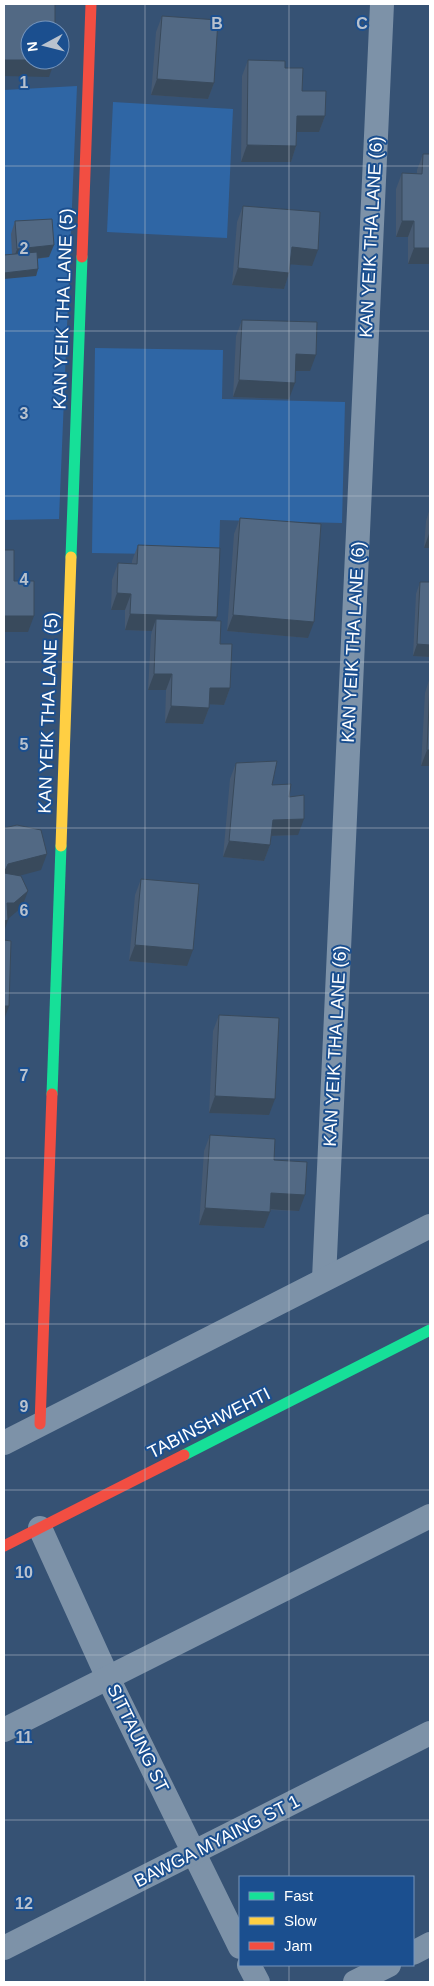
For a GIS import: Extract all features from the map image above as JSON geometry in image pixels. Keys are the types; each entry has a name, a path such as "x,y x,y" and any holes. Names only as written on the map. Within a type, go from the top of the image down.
{"street":[{"name":"KAN YEIK THA LANE (5)","path":"40,1424 91,4"},
{"name":"KAN YEIK THA LANE (6)","path":"324,1279 382,4"},
{"path":"4,1443 430,1226"},
{"name":"TABINSHWEHTI","path":"4,1546 430,1330"},
{"path":"4,1730 430,1516"},
{"name":"SITTAUNG ST","path":"40,1528 108,1678 239,1945"},
{"name":"BAWGA MYAING ST 1","path":"4,1948 430,1733"},
{"path":"414,1952 430,1944"},
{"path":"250,1966 258,1982"},
{"path":"354,1982 387,1966"}],"shaded area":[{"path":"77,86 59,519 4,520 4,90"},
{"path":"113,102 233,109 227,238 107,232"},
{"path":"95,348 223,350 222,399 345,402 342,523 220,520 219,555 92,553"}],"building":[{"path":"4,4 55,4 55,20 20,20 20,60 4,60"},
{"path":"162,16 218,20 214,83 157,79"},
{"path":"248,60 285,61 285,68 303,68 302,91 326,91 325,116 297,116 296,146 247,145"},
{"path":"423,154 430,154 430,248 414,248 414,221 402,221 402,173 422,174"},
{"path":"243,206 320,212 318,250 292,247 289,273 238,268"},
{"path":"52,219 54,245 17,249 15,221"},
{"path":"37,252 38,269 4,273 4,255"},
{"path":"242,320 317,322 316,355 296,354 295,383 239,380"},
{"path":"240,518 321,524 314,622 233,615"},
{"path":"138,545 220,548 217,617 130,614 131,594 117,593 118,563 137,564"},
{"path":"4,550 14,550 14,581 34,581 34,616 4,616"},
{"path":"420,582 430,582 430,645 417,644"},
{"path":"156,619 221,621 220,644 232,644 230,688 210,688 209,708 171,706 172,674 154,674"},
{"path":"430,684 430,750 427,750"},
{"path":"277,761 272,785 291,784 289,797 304,795 304,819 273,820 270,845 229,841 236,763"},
{"path":"17,825 41,830 47,854 8,864 4,873 4,828"},
{"path":"4,873 21,876 28,891 14,903 7,903 8,920 4,921"},
{"path":"141,879 199,884 193,950 135,945"},
{"path":"4,940 11,941 9,1006 4,1006"},
{"path":"219,1015 279,1018 275,1099 215,1096"},
{"path":"210,1135 275,1139 274,1160 307,1162 305,1195 271,1193 270,1212 205,1208"}],"traffic: fast":[{"path":"71,557 82,257"},
{"path":"52,1094 61,846"},
{"path":"184,1455 430,1330"}],"traffic: slow":[{"path":"61,846 71,557"}],"traffic: jam":[{"path":"82,257 91,4"},
{"path":"40,1424 52,1094"},
{"path":"4,1546 184,1455"}]}
